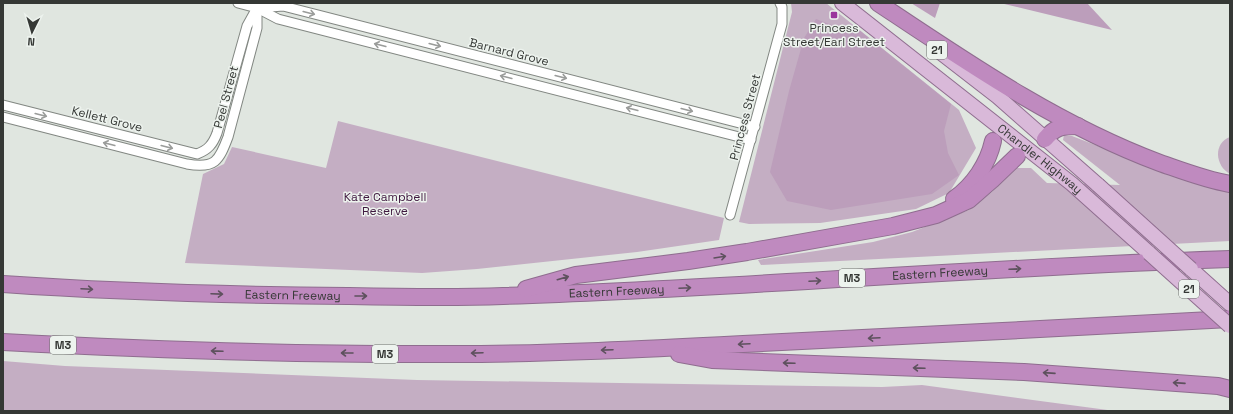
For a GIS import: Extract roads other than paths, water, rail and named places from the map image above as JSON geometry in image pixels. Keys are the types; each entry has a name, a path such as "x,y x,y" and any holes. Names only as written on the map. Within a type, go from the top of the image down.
{"highway":[{"path":"878,3 980,71 1078,126 1146,158 1211,180 1230,184"},
{"path":"1046,139 1053,130 1062,127 1078,126"},
{"path":"914,221 956,198 979,175 989,156 993,141"},
{"path":"499,296 576,275 688,261 838,237 936,215 969,200 1022,152"},
{"name":"Eastern Freeway","path":"3,284 267,296 499,296 640,291 1072,265 1230,259"},
{"name":"M3","path":"3,342 276,353 456,354 646,349 913,337 1230,319"},
{"path":"646,349 712,360 1024,372 1226,386"}],"main road":[{"name":"Chandler Highway","path":"842,3 993,122 1022,152 1072,184 1230,326"},
{"name":"Chandler Highway","path":"878,3 998,97 1230,304"},
{"path":"993,122 993,141"},
{"path":"1022,152 1046,139"}],"street":[{"name":"Barnard Grove","path":"238,3 283,6 755,127"},
{"name":"Princess Street","path":"730,215 782,24 782,7 780,3"},
{"name":"Barnard Grove","path":"258,5 278,19 751,140"},
{"name":"Peel Street","path":"205,151 213,143 218,133 247,26 258,5"},
{"name":"Peel Street","path":"187,164 200,166 214,163 222,152 228,137 257,28 258,5"},
{"name":"Kellett Grove","path":"3,105 196,154 205,151"},
{"name":"Kellett Grove","path":"3,117 187,164"}],"place":[{"name":"Princess Street/Earl Street","path":"834,15"}],"park label":[{"name":"Kate Campbell Reserve","path":"385,204"}]}
